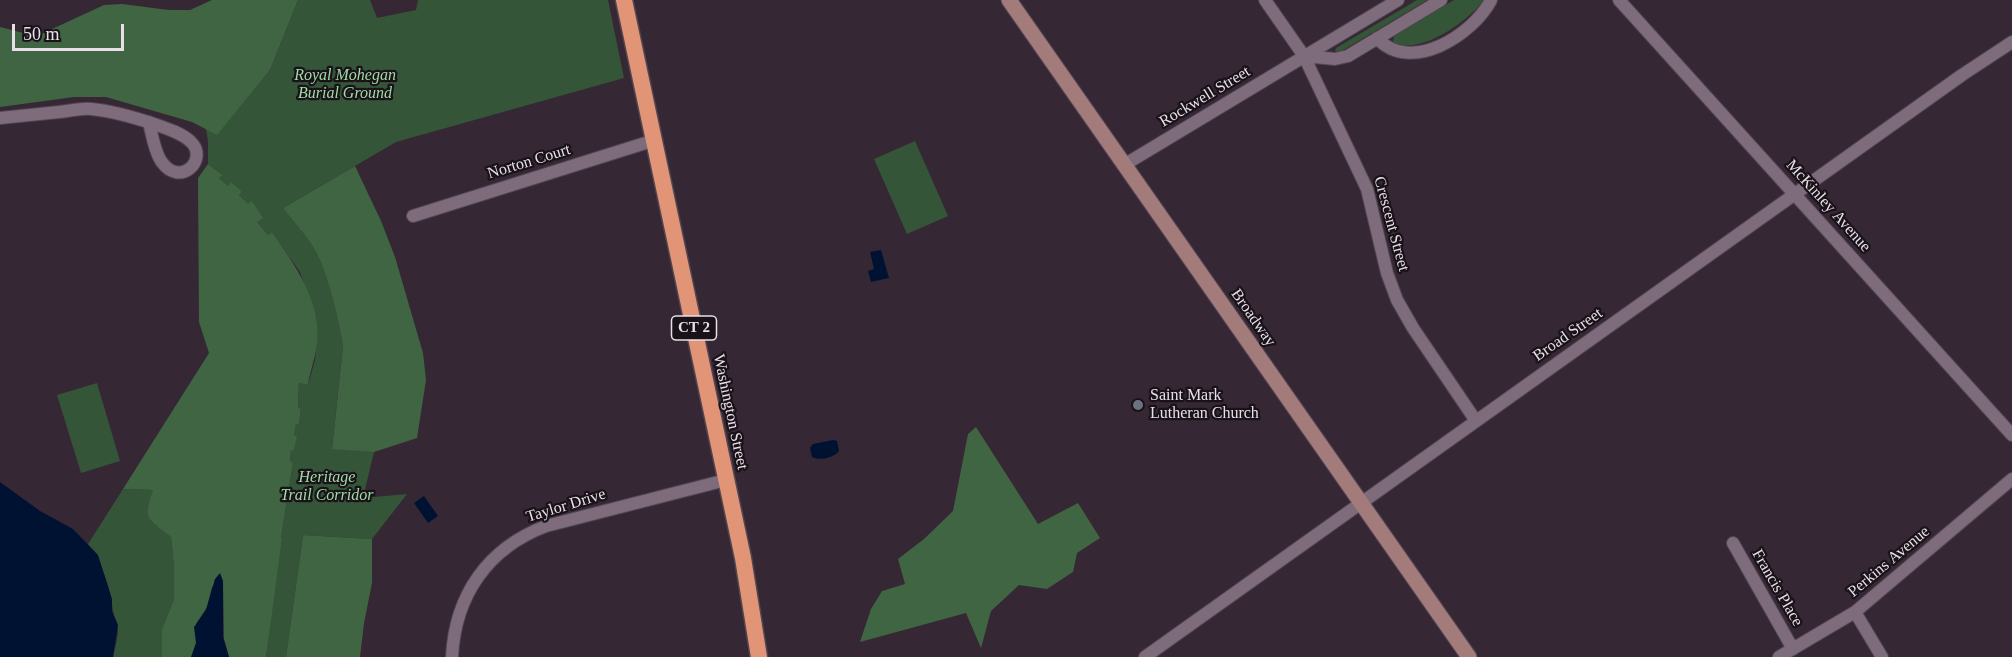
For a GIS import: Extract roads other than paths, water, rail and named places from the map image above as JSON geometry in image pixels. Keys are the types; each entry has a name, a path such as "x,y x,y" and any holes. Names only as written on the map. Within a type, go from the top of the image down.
{"highway":[{"name":"Washington Street","path":"624,0 726,480 759,657"}],"main road":[{"name":"Broadway","path":"1009,0 1469,657"}],"street":[{"name":"Crescent Street","path":"1265,0 1304,56 1367,189 1387,273 1397,300 1413,328 1476,421"},
{"name":"Rockwell Street","path":"1124,165 1398,0"},
{"path":"1304,56 1342,58 1441,0"},
{"path":"1377,38 1388,48 1402,52 1422,51 1439,46 1462,34 1481,16 1491,0"},
{"name":"McKinley Avenue","path":"1619,0 2012,435"},
{"name":"Broad Street","path":"1145,657 1962,75 2012,42"},
{"path":"0,118 89,109 127,115 149,122 175,133 192,143 196,149 196,155 190,169 185,173 174,172 166,168 160,160 149,122"},
{"name":"Norton Court","path":"413,216 655,140"},
{"name":"Perkins Avenue","path":"1779,657 1855,612 2012,479"},
{"name":"Taylor Drive","path":"452,657 457,620 468,592 486,566 519,538 535,530 556,524 726,480"},
{"name":"Francis Place","path":"1733,543 1793,649"},
{"path":"1855,612 1882,657"}],"water":[{"path":"881,250 889,278 871,282 868,271 874,269 870,252"},
{"path":"837,441 839,451 837,453 822,459 812,457 810,448 813,444"},
{"path":"0,482 40,511 73,529 98,555 112,599 112,611 118,625 113,657 0,657"},
{"path":"424,496 438,516 428,523 414,503"},
{"path":"220,573 223,581 223,637 229,657 191,657 196,643 194,627 206,610 215,579"}],"place":[{"name":"Saint Mark Lutheran Church","path":"1138,405"}],"park label":[{"name":"Royal Mohegan Burial Ground","path":"345,85"},
{"name":"Heritage Trail Corridor","path":"327,487"}]}
